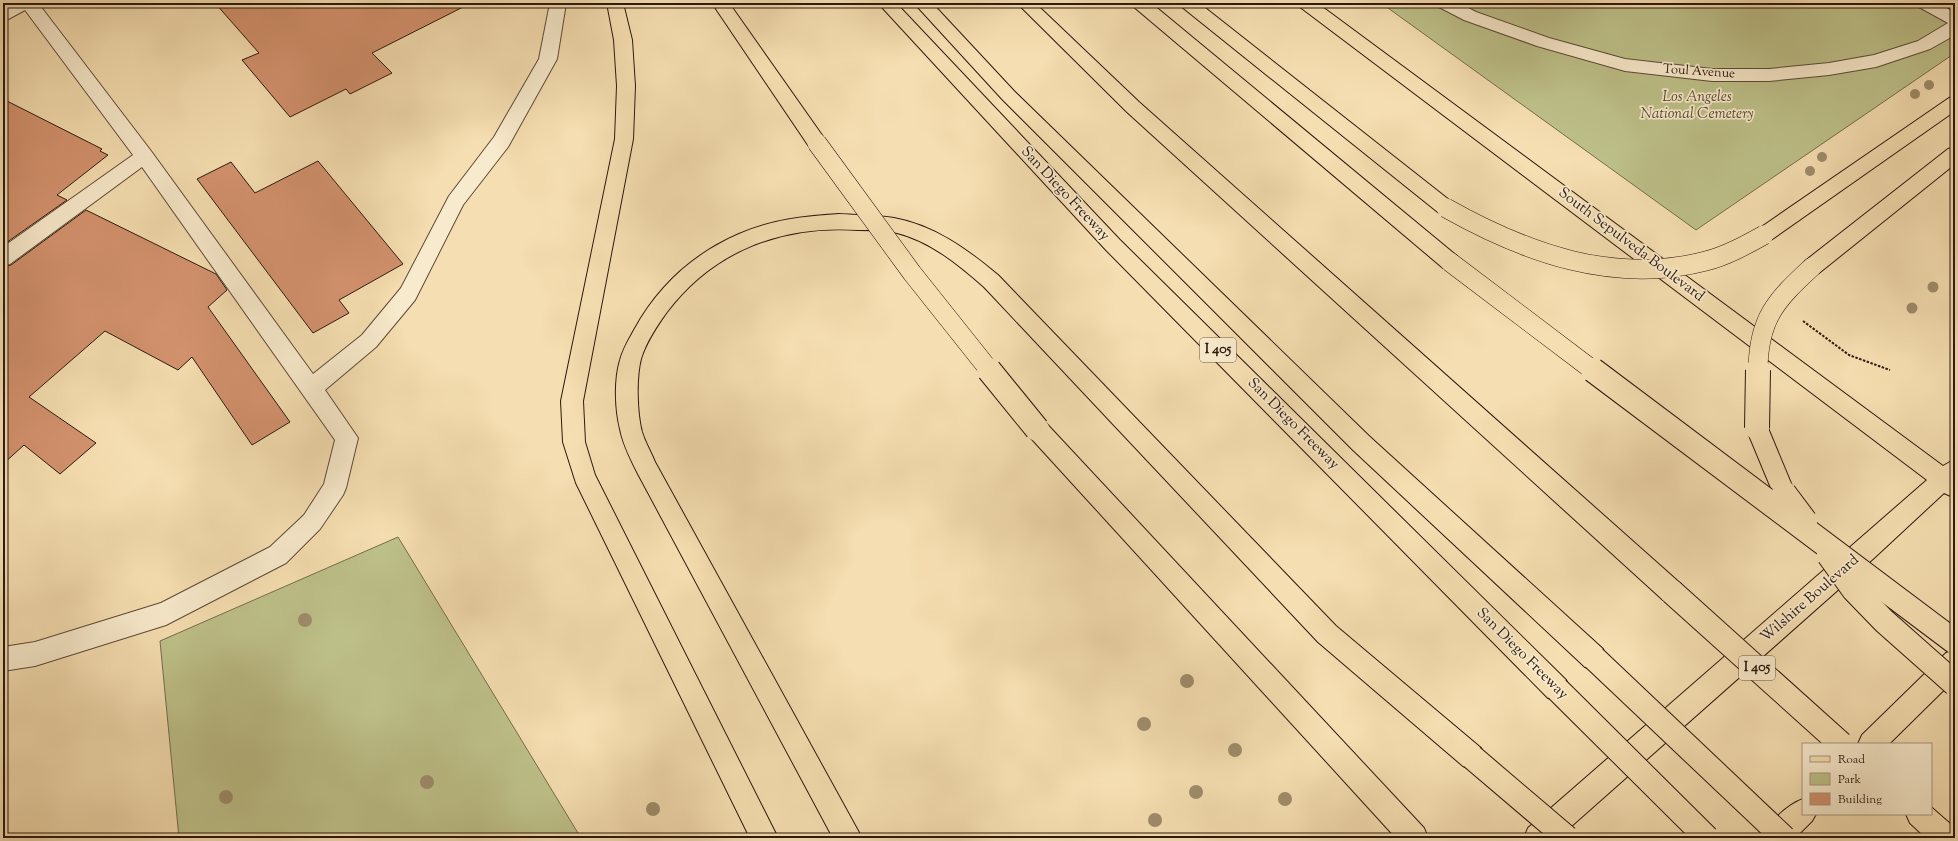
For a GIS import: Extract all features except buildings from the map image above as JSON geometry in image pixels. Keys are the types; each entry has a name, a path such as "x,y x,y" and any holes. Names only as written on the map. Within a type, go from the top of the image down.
{"main road":[{"path":"615,3 623,40 624,55 626,86 624,140 572,401 574,442 584,476 764,838"},
{"path":"720,3 817,143 912,273 1037,429 1414,838"},
{"name":"San Diego Freeway","path":"886,3 1113,245 1708,838"},
{"path":"922,3 1008,96 1361,443 1594,658 1784,838"},
{"name":"I 405","path":"1025,3 1144,117 1841,743"},
{"path":"1140,3 1450,262 1955,642"},
{"path":"1188,3 1446,208 1472,224 1504,240 1541,254 1577,264 1642,270 1706,261 1736,250 1764,235 1955,102"},
{"name":"South Sepulveda Boulevard","path":"1306,3 1951,479"},
{"path":"1955,154 1812,267 1784,293 1766,321 1758,351 1757,428 1784,492 1854,590 1884,621 1955,684"},
{"path":"848,838 646,467 631,429 628,392 630,361 645,328 663,299 691,271 721,250 760,234 805,223 843,220 898,226 933,239 972,265 996,287 1327,634 1568,838"},
{"name":"Wilshire Boulevard","path":"1538,838 1860,555 1951,479"},
{"path":"1873,743 1955,662"},
{"path":"1776,838 1802,813"},
{"path":"1921,815 1946,838"}],"street":[{"path":"3,16 25,3"},
{"path":"3,659 35,654 166,613 278,555 312,522 335,488 347,438 144,156 29,3"},
{"path":"312,388 369,341 408,294 456,201 501,142 548,60 558,3"},
{"name":"Toul Avenue","path":"1445,3 1470,16 1543,42 1625,65 1712,75 1769,75 1829,69 1876,61 1924,45 1955,27"},
{"path":"1925,3 1955,20"},
{"path":"3,258 144,156"}],"green space":[{"name":"Los Angeles National Cemetery","path":"1381,3 1955,3 1955,53 1696,230"},
{"path":"398,537 581,838 179,838 160,641"}]}
